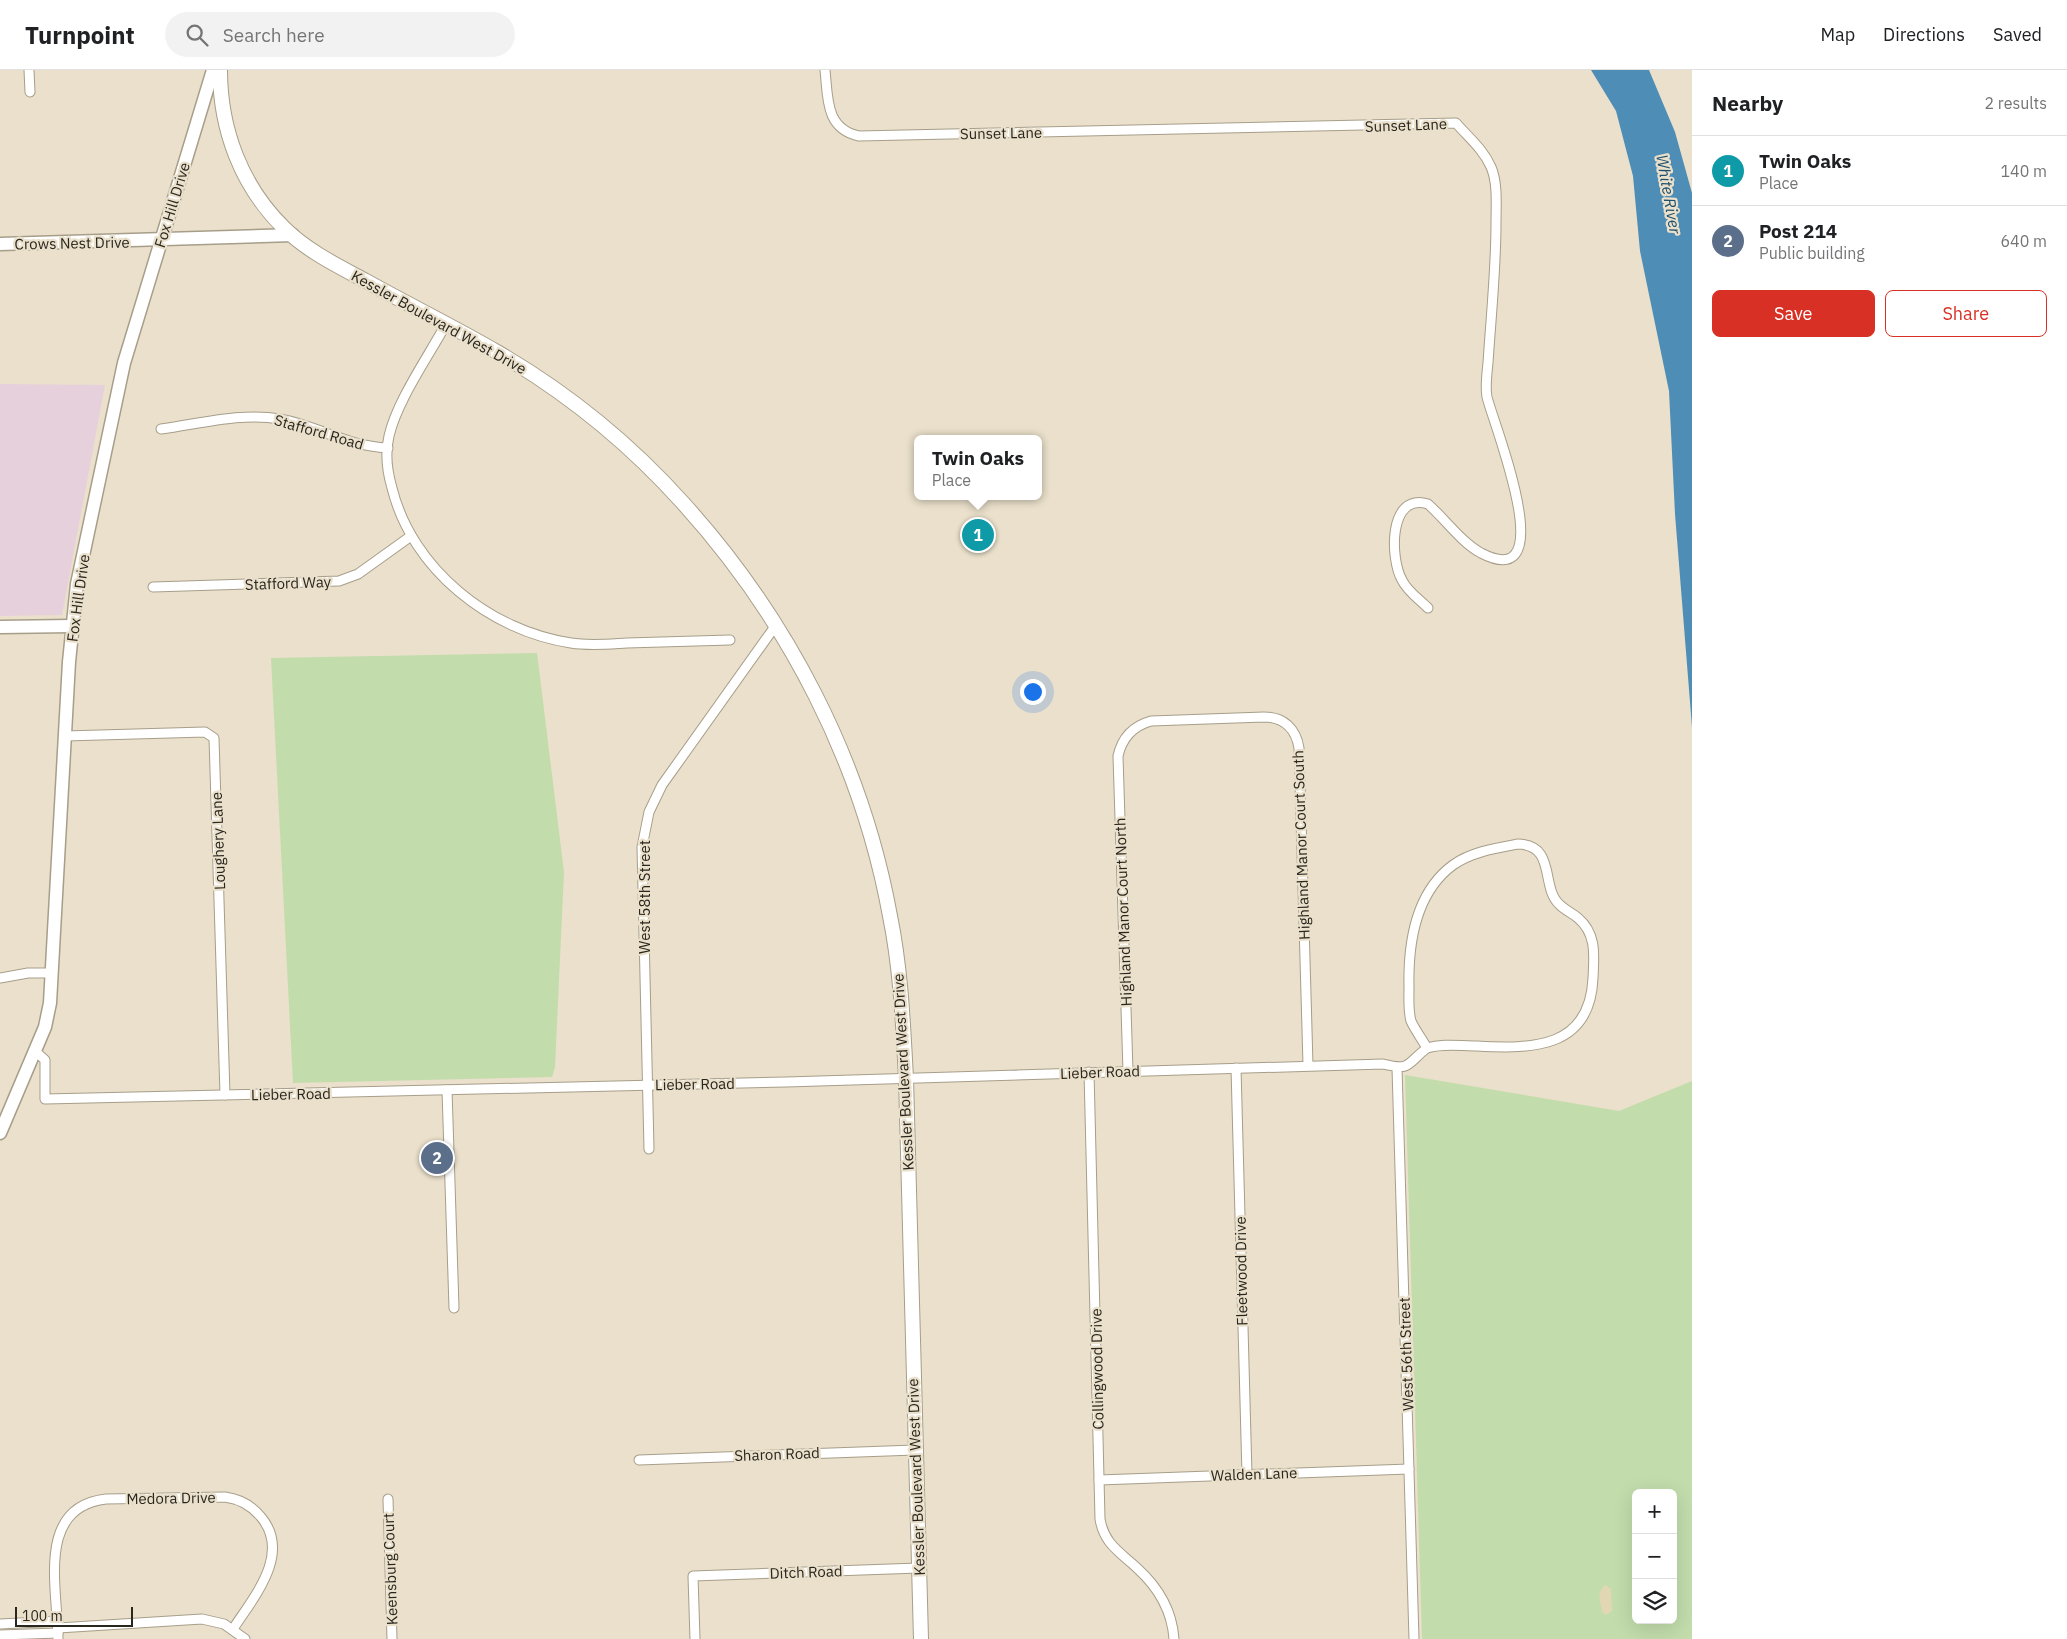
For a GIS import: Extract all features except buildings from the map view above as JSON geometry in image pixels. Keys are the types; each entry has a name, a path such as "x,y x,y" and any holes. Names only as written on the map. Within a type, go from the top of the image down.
{"main road":[{"name":"Kessler Boulevard West Drive","path":"220,70 223,110 238,162 266,208 293,235 338,266 497,352 543,381 592,418 634,454 682,502 718,543 776,625 808,681 832,731 861,803 873,842 895,942 903,1010 921,1639"}],"street":[{"path":"29,70 30,92"},
{"name":"Fox Hill Drive","path":"0,1133 35,1051 50,1003 72,626 79,576 124,363 213,70"},
{"name":"Sunset Lane","path":"826,70 827,104 833,118 846,131 863,136 1456,123 1483,150 1492,169 1494,182 1496,237 1486,395 1515,482 1520,513 1520,542 1515,554 1506,560 1498,560 1470,545 1428,504 1422,502 1412,504 1402,511 1394,529 1398,572 1404,584 1428,608"},
{"name":"Crows Nest Drive","path":"0,244 161,241 293,235"},
{"path":"446,324 394,418 388,448 388,471 395,501 412,536 429,562 457,590 496,618 535,635 580,645 730,640"},
{"name":"Stafford Road","path":"161,429 247,418 270,418 293,422 347,442 388,448"},
{"name":"Stafford Way","path":"153,587 339,581 361,572 412,536"},
{"name":"West 58th Street","path":"649,1149 649,1084 642,848 647,818 662,785 776,625"},
{"path":"0,627 72,626"},
{"name":"Highland Manor Court South","path":"1119,753 1124,739 1132,731 1151,721 1267,717 1282,720 1293,730 1299,748 1308,1066"},
{"name":"Loughery Lane","path":"65,736 205,732 211,733 215,739 225,1096"},
{"name":"Highland Manor Court North","path":"1119,753 1128,1071"},
{"path":"1398,1068 1410,1064 1427,1048 1444,1044 1535,1046 1570,1032 1584,1016 1592,984 1594,950 1591,936 1581,920 1556,901 1545,863 1536,850 1529,846 1518,844 1508,846 1461,860 1437,880 1423,901 1411,945 1409,1010 1414,1026 1427,1048"},
{"path":"0,978 28,973 52,973"},
{"name":"Lieber Road","path":"35,1051 45,1060 45,1099 225,1096 1383,1064 1398,1068"},
{"name":"Fleetwood Drive","path":"1236,1068 1247,1475"},
{"name":"West 56th Street","path":"1398,1068 1414,1639"},
{"name":"Collingwood Drive","path":"1089,1072 1100,1520 1104,1534 1114,1550 1138,1568 1157,1590 1168,1609 1174,1639"},
{"path":"447,1090 454,1308"},
{"name":"Sharon Road","path":"639,1460 915,1450"},
{"name":"Walden Lane","path":"1099,1480 1409,1469"},
{"name":"Medora Drive","path":"58,1630 55,1547 61,1527 76,1510 91,1502 104,1500 218,1496 236,1499 255,1510 268,1527 273,1544 272,1562 268,1572 233,1629"},
{"name":"Keensburg Court","path":"388,1499 392,1639"},
{"name":"Ditch Road","path":"694,1639 692,1576 919,1568"},
{"path":"0,1635 202,1619 218,1622 233,1629 245,1639"},
{"path":"0,1624 58,1630"}],"shaded area":[{"path":"0,384 105,385 62,615 0,616"}],"green space":[{"path":"537,653 564,872 555,1067 552,1077 293,1083 271,658"},
{"path":"1405,1075 1619,1111 1692,1081 1692,1639 1422,1639"}],"sand":[{"path":"1606,1585 1611,1589 1612,1611 1606,1615 1602,1612 1600,1594"}],"water":[{"name":"White River","path":"1591,70 1649,70 1675,132 1692,193 1692,727 1675,514 1669,391 1640,251 1633,176 1616,111"}],"place":[{"name":"Twin Oaks","path":"978,535"},
{"name":"Post 214","path":"437,1158"}]}
